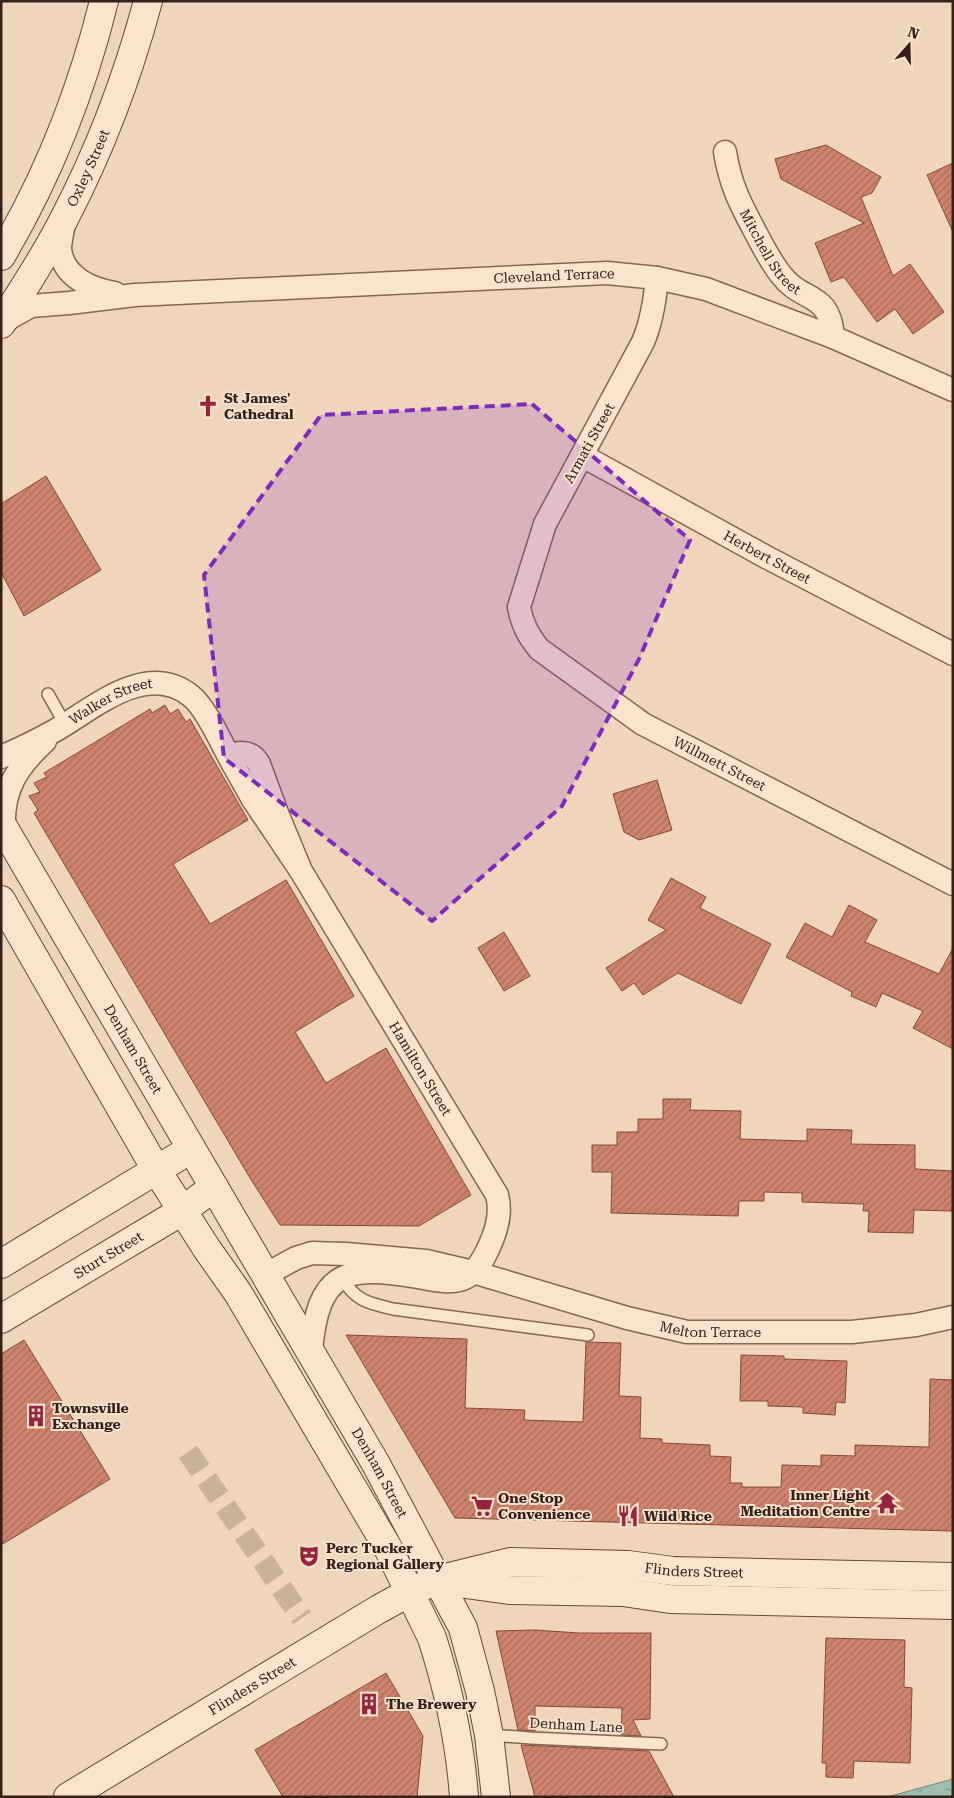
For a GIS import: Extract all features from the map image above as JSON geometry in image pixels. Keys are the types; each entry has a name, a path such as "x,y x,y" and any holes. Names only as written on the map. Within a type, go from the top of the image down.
{"main road":[{"path":"1,256 19,226 67,122 96,36 104,1"},
{"name":"Oxley Street","path":"1,325 64,219 96,150 120,93 148,1"},
{"name":"Denham Street","path":"2,826 191,1149 267,1274 376,1464 463,1628 480,1691 489,1735 496,1797"},
{"path":"1,900 157,1171 238,1293 388,1548 432,1638 451,1705 461,1758 464,1797"},
{"path":"1,1264 191,1149"},
{"name":"Sturt Street","path":"1,1319 182,1211 214,1187"},
{"path":"238,1293 267,1274"},
{"name":"Flinders Street","path":"68,1797 379,1608 437,1580 510,1562 628,1565 673,1571 953,1577"},
{"name":"Flinders Street","path":"437,1580 509,1590 624,1592 670,1599 953,1605"}],"street":[{"name":"Mitchell Street","path":"725,152 729,175 737,199 770,260 788,283 816,300 826,310 832,322 834,337"},
{"name":"Cleveland Terrace","path":"64,219 60,248 63,260 78,280 99,290 135,295"},
{"name":"Cleveland Terrace","path":"1,325 31,306 135,295 607,273 657,278 706,289 834,337 953,390"},
{"name":"Armati Street","path":"519,607 545,524 636,357 649,328 655,301 657,278"},
{"name":"Herbert Street","path":"582,456 777,562 953,654"},
{"name":"Willmett Street","path":"519,607 521,620 528,636 539,649 643,724 953,884"},
{"name":"Walker Street","path":"1,757 61,727 123,690 144,684 168,684"},
{"name":"Hamilton Street","path":"168,684 191,696 203,709 252,798 301,872 496,1195 500,1212 498,1220 486,1253 473,1272"},
{"name":"Walker Street","path":"2,826 6,795 13,780 32,753 61,727"},
{"name":"Melton Terrace","path":"267,1274 283,1264 312,1253 340,1253 426,1261 473,1272 626,1318 687,1332 852,1332 916,1325 953,1318"},
{"path":"340,1253 341,1277"},
{"path":"311,1351 315,1320 321,1300 334,1282 341,1277 382,1273 448,1281 465,1278 473,1272"},
{"path":"451,1797 458,1777 461,1758"}],"lane":[{"path":"48,694 61,727"},
{"path":"341,1277 352,1293 368,1303 588,1334"},
{"name":"Denham Lane","path":"489,1735 661,1744"}],"highlighted area":[{"path":"532,404 690,540 639,659 562,806 432,921 224,758 204,575 321,415"}],"water":[{"path":"953,1779 953,1797 887,1797"}],"building":[{"path":"826,145 881,177 872,193 861,197 893,276 910,264 944,312 913,334 895,309 877,322 844,277 831,282 815,243 864,223 781,179 775,159"},
{"path":"953,163 953,232 927,175"},
{"path":"46,476 101,570 24,616 1,572 1,504"},
{"path":"165,705 170,714 178,709 186,722 190,719 248,820 173,864 210,924 286,880 354,996 295,1032 326,1083 386,1048 471,1195 419,1226 280,1225 250,1178 34,813 38,810 29,796 40,792 34,783 47,777 44,773 150,709 152,713"},
{"path":"657,780 672,830 639,840 624,832 613,794"},
{"path":"671,878 706,897 700,908 771,944 741,1004 678,973 643,995 634,983 622,991 606,968 666,930 648,920"},
{"path":"849,905 877,920 865,942 939,974 953,948 953,1049 913,1028 923,1011 882,993 876,1007 851,996 852,992 786,957 805,923 832,937"},
{"path":"504,932 530,976 504,991 478,948"},
{"path":"663,1099 691,1099 690,1110 741,1111 740,1139 807,1141 807,1129 852,1130 851,1144 915,1145 915,1169 953,1171 953,1211 914,1210 913,1233 868,1232 869,1211 863,1211 864,1204 802,1202 802,1193 764,1192 764,1201 739,1201 738,1216 611,1213 612,1172 592,1172 592,1145 617,1145 617,1132 638,1132 638,1119 663,1119"},
{"path":"346,1335 467,1339 465,1408 525,1410 524,1420 583,1422 586,1342 621,1343 619,1396 641,1397 640,1438 662,1439 662,1443 710,1445 710,1456 731,1457 730,1483 742,1483 742,1487 781,1487 782,1465 821,1466 821,1455 855,1456 855,1445 929,1447 930,1379 953,1380 953,1531 455,1518"},
{"name":"Townsville Exchange","path":"24,1340 110,1479 1,1545 1,1354"},
{"path":"741,1355 784,1356 784,1359 847,1361 845,1403 836,1402 835,1415 803,1413 803,1407 768,1406 768,1401 740,1401"},
{"path":"535,1630 579,1633 651,1633 650,1719 633,1720 641,1736 621,1735 622,1708 535,1706 535,1731 518,1730 496,1631"},
{"path":"826,1638 905,1640 904,1687 912,1688 910,1763 854,1761 853,1778 826,1777 826,1763 822,1763"},
{"name":"The Brewery","path":"386,1673 423,1736 417,1797 283,1797 255,1750"},
{"path":"521,1745 649,1751 674,1797 535,1797"}],"tunnel":[{"path":"188,1452 302,1618"}],"place":[{"name":"St James' Cathedral","path":"208,406"},
{"name":"Townsville Exchange","path":"36,1416"},
{"name":"Inner Light Meditation Centre","path":"887,1503"},
{"name":"One Stop Convenience","path":"482,1506"},
{"name":"Wild Rice","path":"628,1516"},
{"name":"Perc Tucker Regional Gallery","path":"309,1556"},
{"name":"The Brewery","path":"369,1704"}]}
